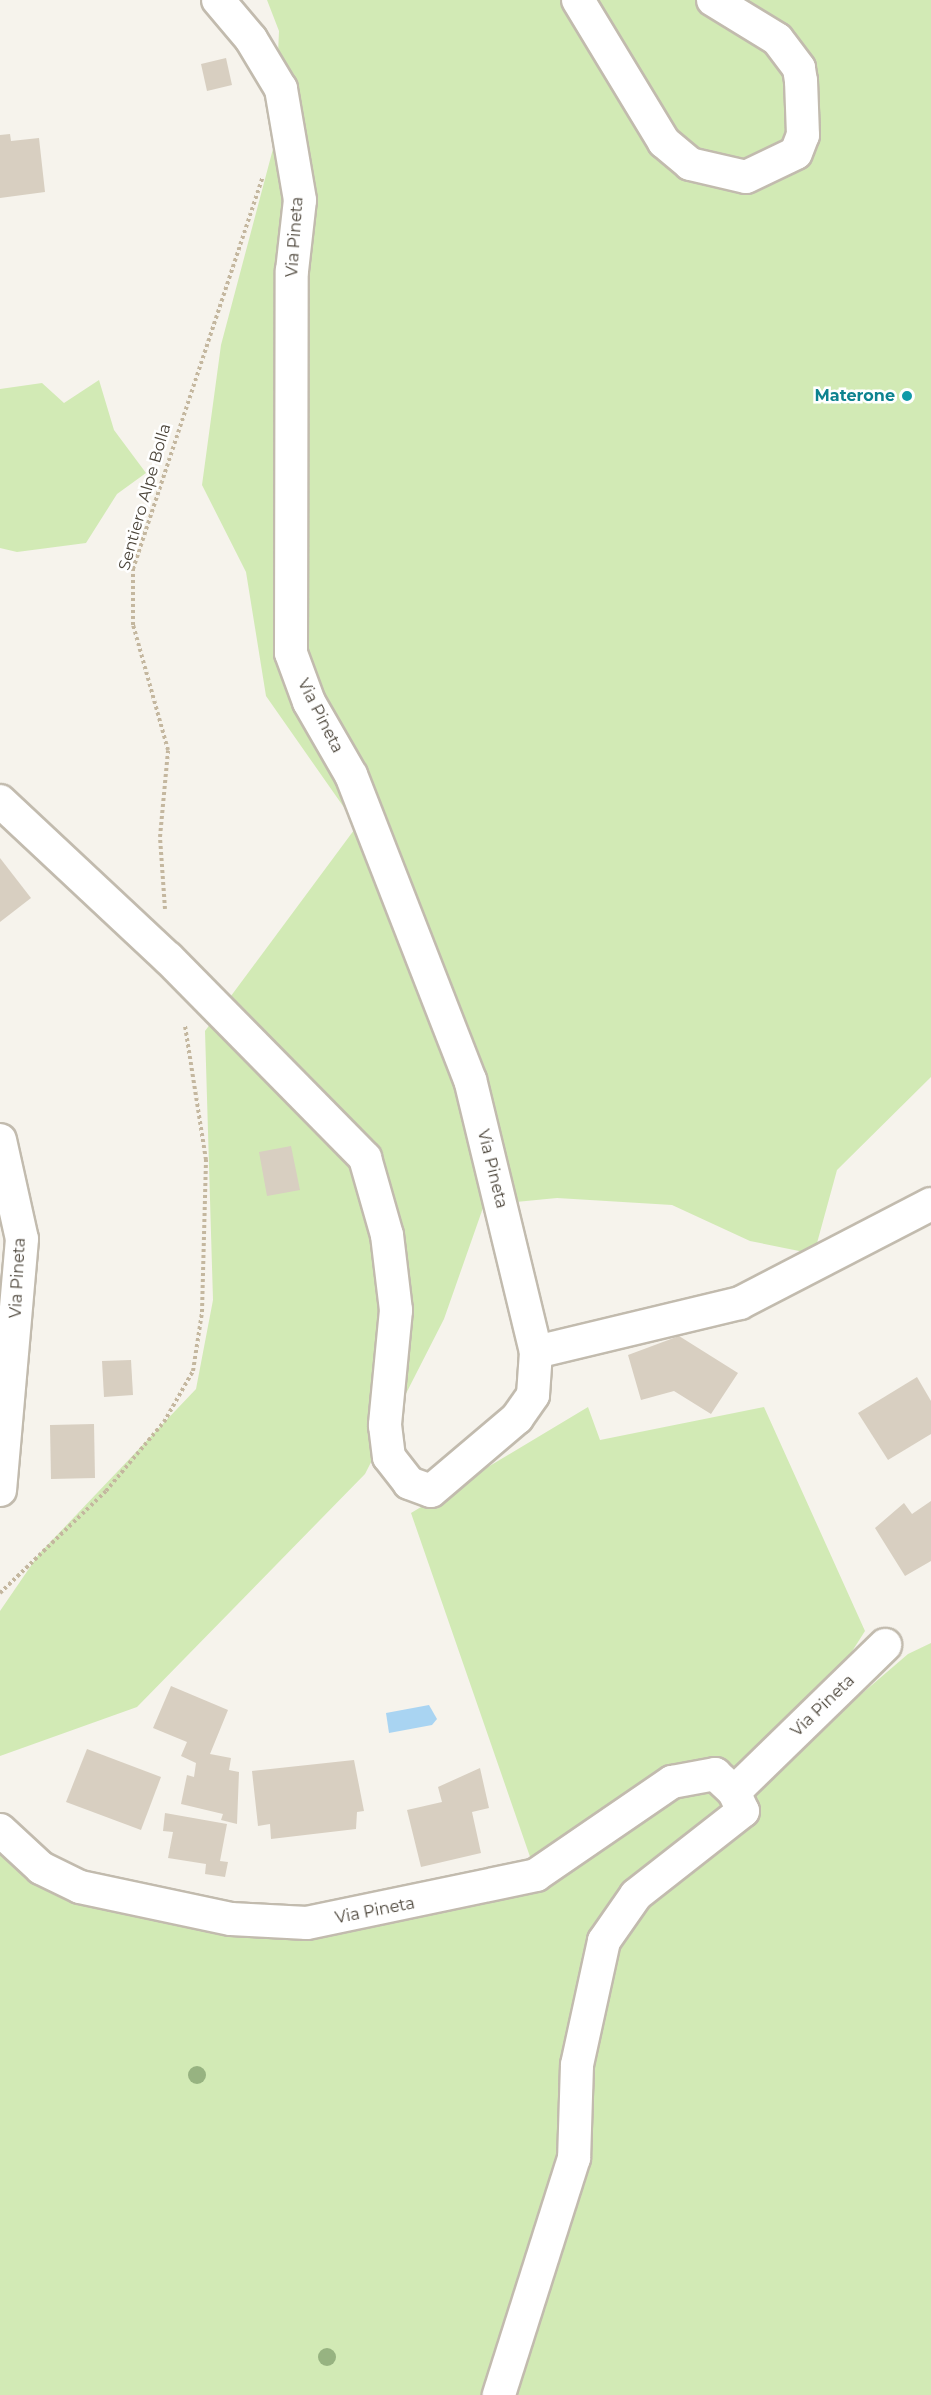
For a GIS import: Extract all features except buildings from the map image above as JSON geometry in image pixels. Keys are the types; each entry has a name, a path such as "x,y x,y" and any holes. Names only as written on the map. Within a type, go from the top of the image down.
{"street":[{"name":"Via Pineta","path":"0,801 168,958 365,1158 387,1235 396,1310 385,1425 389,1457 409,1483 431,1491 517,1418 533,1395 536,1352 470,1080 351,775 309,702 291,653 292,271 300,200 281,89 251,39 218,0"},
{"path":"578,0 664,142 690,164 746,177 796,153 803,135 799,68 777,39 713,0"},
{"name":"Via Pineta","path":"0,1140 22,1239 0,1490"},
{"path":"536,1352 740,1303 931,1204"},
{"name":"Via Pineta","path":"0,1830 41,1868 80,1887 231,1919 306,1923 536,1875 672,1782 715,1774 734,1792 885,1645"},
{"path":"500,2395 574,2158 577,2065 604,1941 636,1895 743,1811 734,1792"}],"path":[{"name":"Sentiero Alpe Bolla","path":"168,958 160,837 168,750 133,625 133,570 266,167"},
{"path":"0,1593 106,1491 164,1422 195,1359 202,1312 206,1160 184,1019"}],"green space":[{"path":"267,0 931,0 931,1077 837,1170 814,1254 750,1241 672,1205 557,1198 484,1205 444,1319 365,1474 137,1707 0,1756 0,1611 39,1554 196,1389 213,1300 205,1031 357,826 266,696 246,572 202,485 221,345 274,145 279,31"},
{"path":"99,380 114,430 146,473 117,494 86,543 17,552 0,548 0,389 42,383 64,403"},
{"path":"588,1407 600,1440 764,1407 865,1631 781,1763 908,1654 931,1643 931,2395 0,2395 0,1830 41,1868 231,1919 536,1874 411,1513"}],"water":[{"path":"429,1705 437,1719 432,1725 389,1733 386,1713"}],"place":[{"name":"Materone","path":"907,396"}]}
